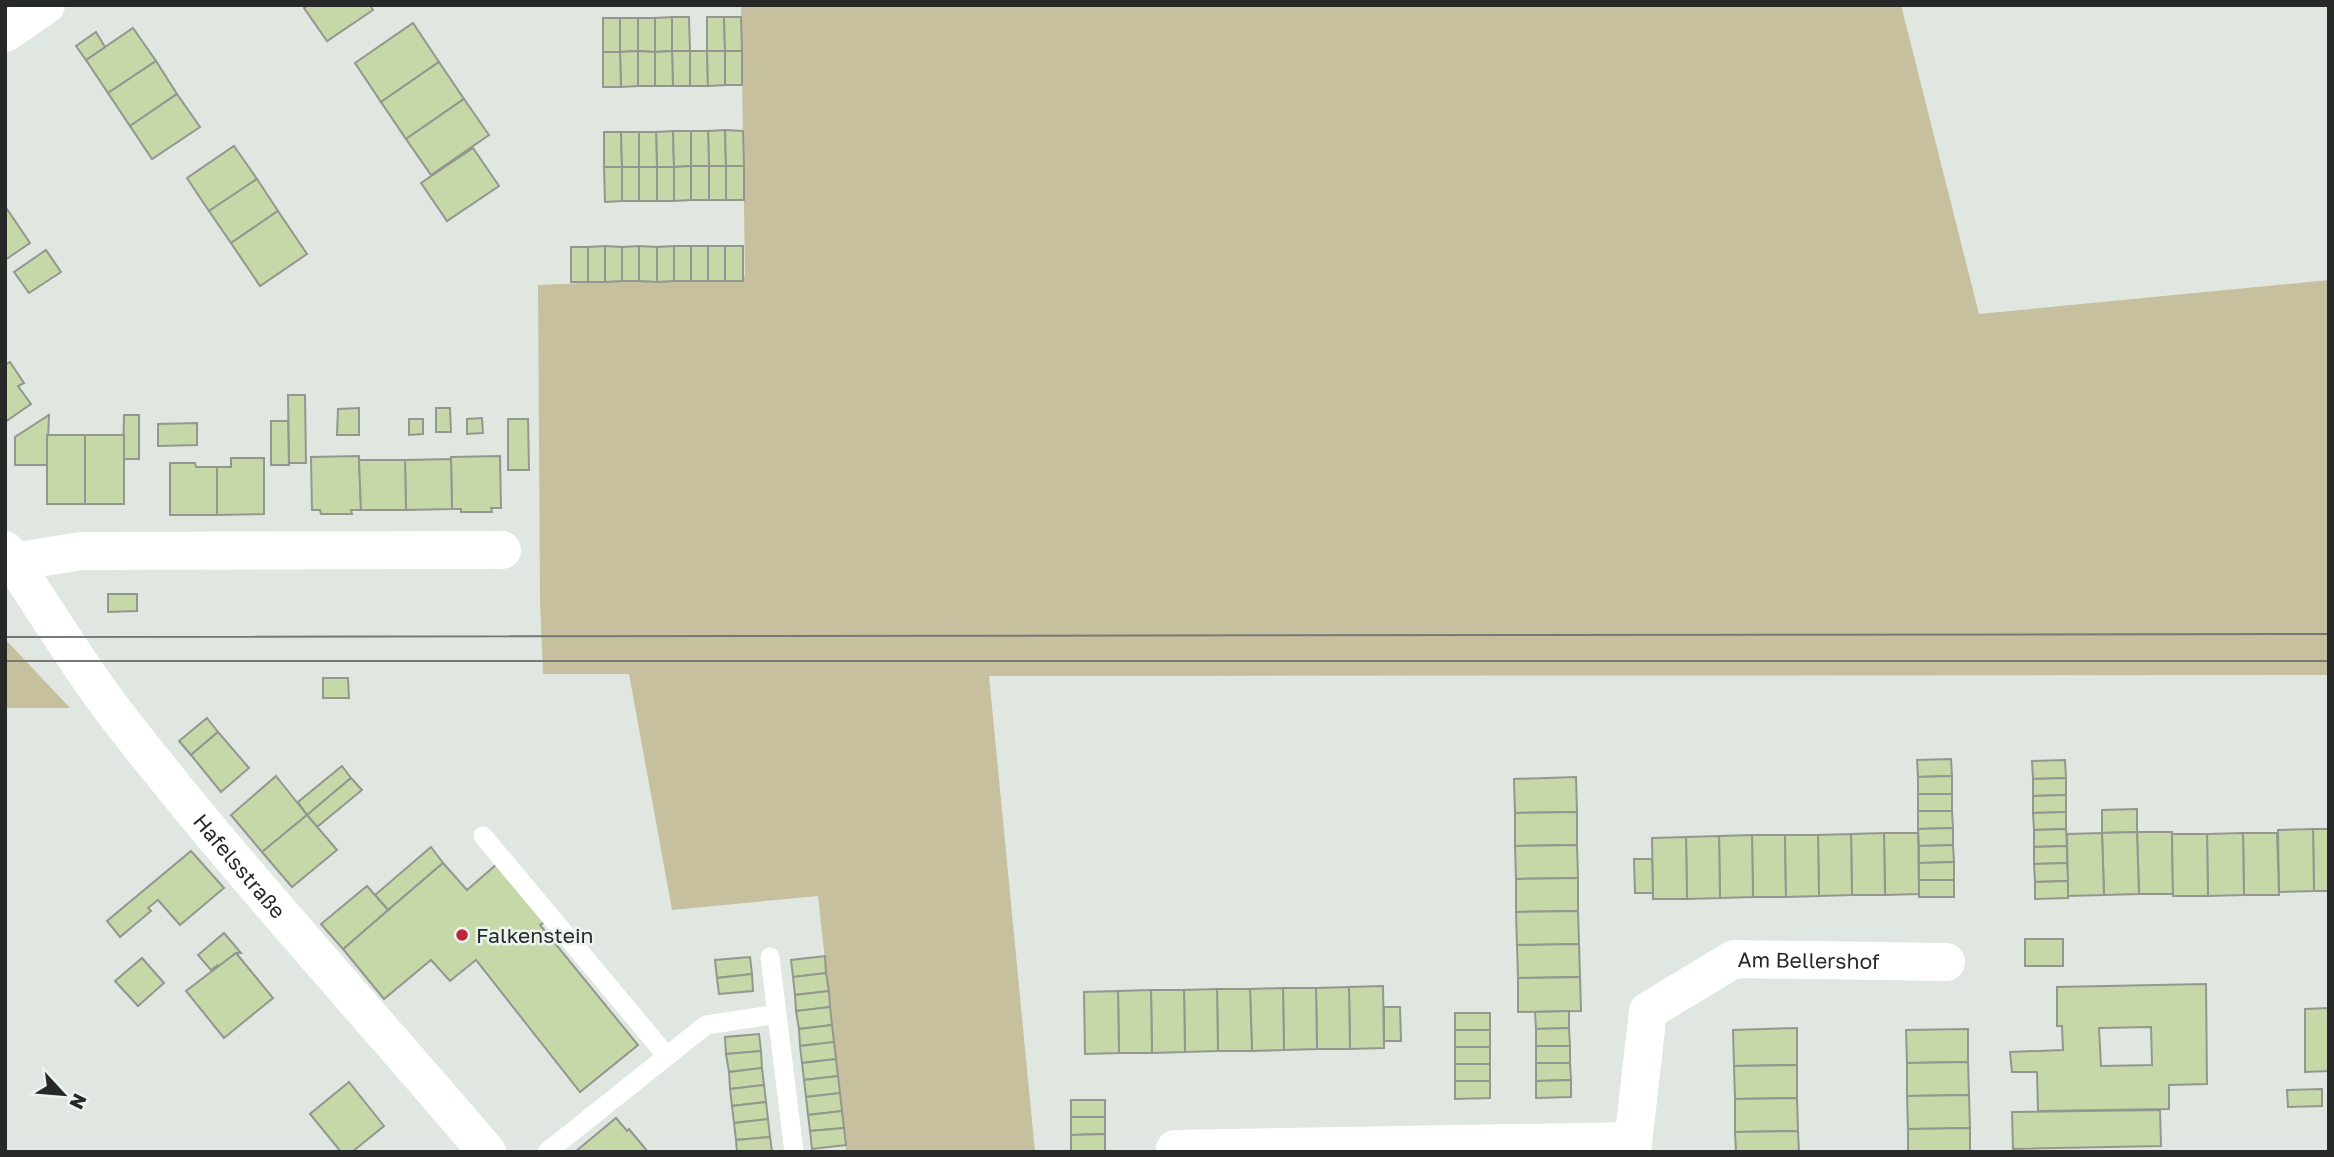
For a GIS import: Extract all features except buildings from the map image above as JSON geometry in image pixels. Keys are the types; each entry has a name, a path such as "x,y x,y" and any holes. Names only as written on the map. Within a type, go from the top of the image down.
{"street":[{"path":"5,33 46,5"},
{"name":"Hafelsstraße","path":"486,1152 203,822 124,725 77,661 9,556 81,551 502,550"},
{"name":"Am Bellershof","path":"1175,1149 1632,1147 1648,1011 1734,959 1946,962"}],"lane":[{"path":"483,836 666,1055"},
{"path":"770,957 793,1152"},
{"path":"547,1152 706,1025 777,1014"}],"shaded area":[{"path":"741,5 1901,5 1979,314 2329,280 2329,675 989,676 1035,1152 846,1152 818,896 672,910 629,674 543,674 538,285 745,276"},
{"path":"5,639 70,708 5,708"}],"tram line":[{"path":"5,637 2329,634"},
{"path":"5,661 2329,661"}],"place":[{"name":"Falkenstein","path":"462,935"}]}
